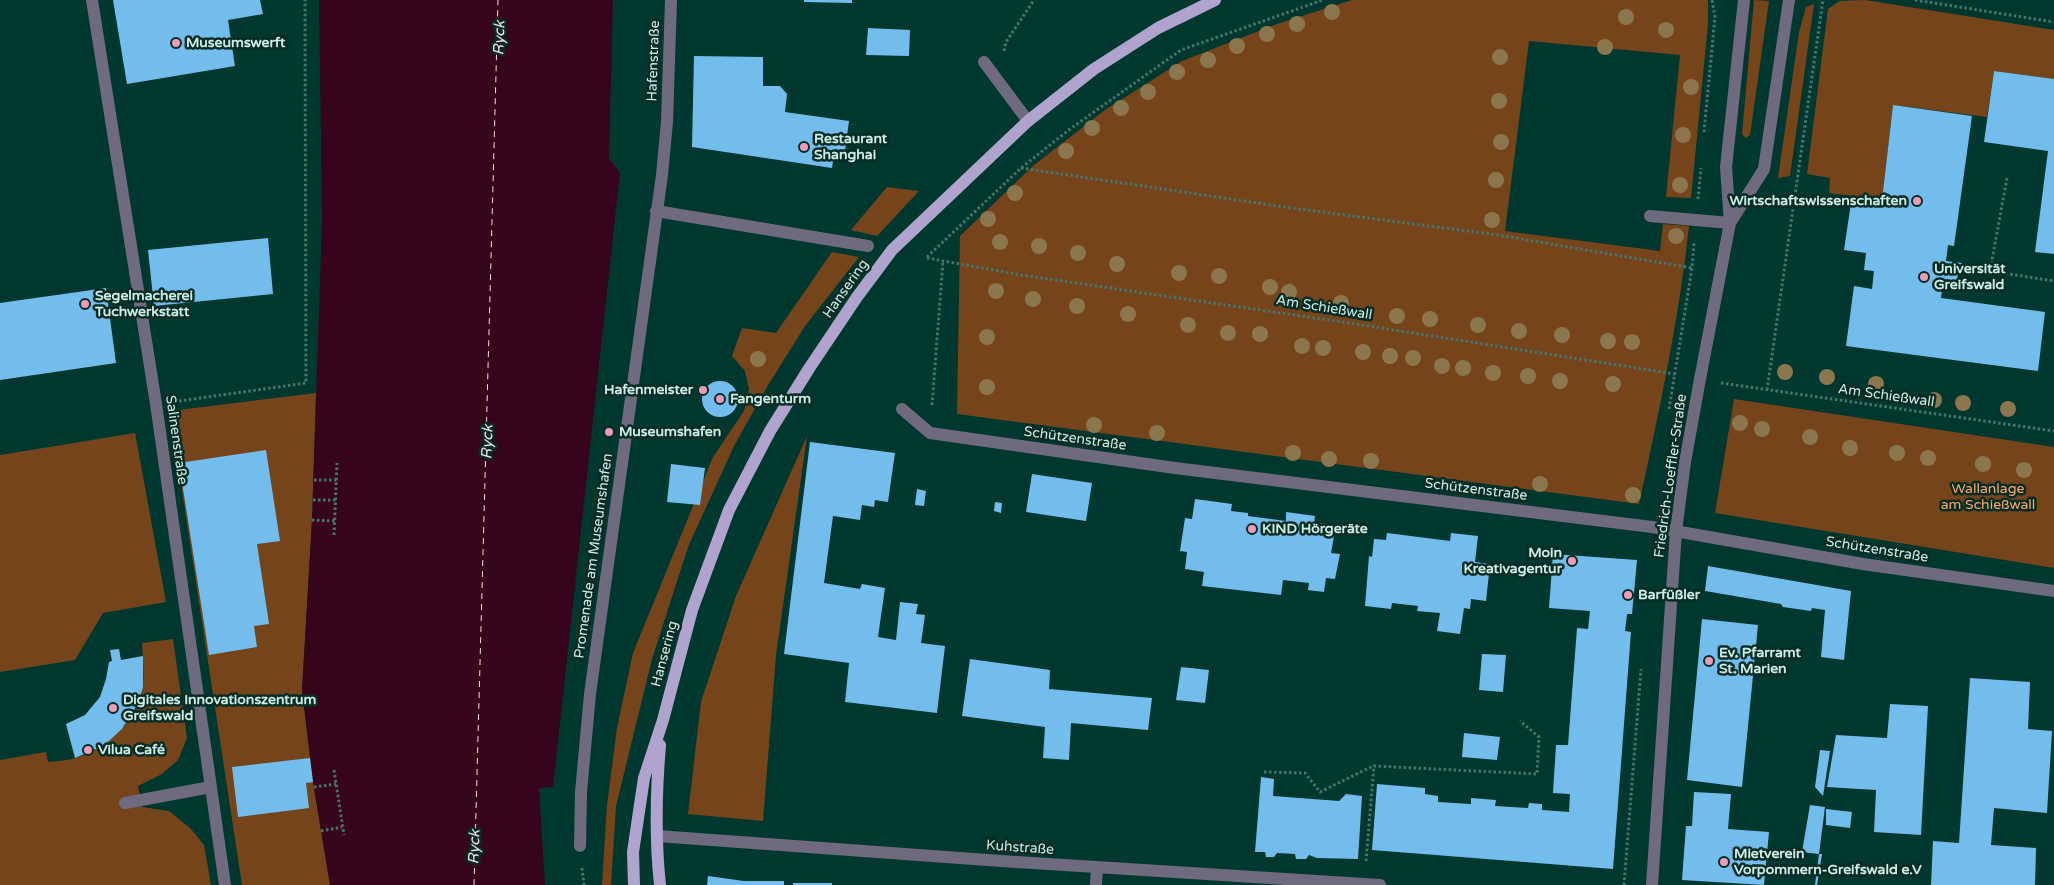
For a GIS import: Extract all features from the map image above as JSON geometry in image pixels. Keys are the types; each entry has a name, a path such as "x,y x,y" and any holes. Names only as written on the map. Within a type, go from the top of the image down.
{"main road":[{"name":"Hansering","path":"634,885 633,852 644,778 695,601 730,510 770,431 842,320 892,250 1028,120 1094,69 1158,28 1215,0"},
{"name":"Hansering","path":"660,885 657,858 657,780 662,720"}],"street":[{"name":"Salinenstraße","path":"92,0 156,404 225,885"},
{"name":"Hafenstraße","path":"667,122 671,0"},
{"name":"Friedrich-Loeffler-Straße","path":"1652,885 1676,530 1685,462 1730,223 1726,167 1744,0"},
{"name":"Friedrich-Loeffler-Straße","path":"1730,223 1764,169 1789,0"},
{"path":"984,62 1028,120"},
{"name":"Promenade am Museumshafen","path":"580,846 581,792 590,694 667,122"},
{"path":"656,211 868,246"},
{"path":"1650,216 1730,223"},
{"path":"902,409 930,433"},
{"name":"Schützenstraße","path":"930,433 1175,468 1676,530 1862,564 2054,591"},
{"path":"125,804 211,787"},
{"name":"Kuhstraße","path":"657,836 1097,868 1380,885"},
{"path":"1096,885 1097,868"}],"path":[{"path":"156,404 306,383 305,0"},
{"path":"995,76 1006,42 1034,0"},
{"path":"930,433 943,261 927,258 1021,168 1070,129 1181,50 1323,0"},
{"path":"1767,390 1823,0"},
{"path":"1915,0 2054,22"},
{"path":"1021,168 1284,207 1498,234 1692,268"},
{"path":"2007,178 1990,271 2054,281"},
{"name":"Am Schießwall","path":"943,261 1681,375"},
{"name":"Am Schießwall","path":"1716,382 2054,431"},
{"path":"334,536 337,463"},
{"path":"314,480 337,480"},
{"path":"313,500 336,500"},
{"path":"312,520 335,521"},
{"path":"1264,772 1305,773 1320,792 1374,766 1537,774 1539,737 1520,722"},
{"path":"1364,884 1374,766"},
{"path":"334,770 344,835"},
{"path":"314,787 336,784"},
{"path":"321,831 342,827"}],"green space":[{"path":"1352,0 1708,0 1708,24 1691,198 1666,197 1680,55 1529,41 1505,231 1660,251 1663,224 1689,226 1674,331 1639,504 957,414 960,236 1034,165 1105,110 1182,61 1274,25"},
{"path":"1754,0 1769,1 1750,135 1746,138 1742,134"},
{"path":"1865,0 2054,30 2054,79 1994,71 1987,117 1893,105 1882,200 1829,193 1830,178 1807,174 1828,9 1840,1"},
{"path":"1814,4 1790,176 1778,178 1799,32 1806,7"},
{"path":"887,187 919,191 877,236 851,230"},
{"path":"832,252 859,257 805,326 767,387 734,446 688,547 652,659 616,806 611,885 602,885 607,805 617,728 633,653 713,457 744,411 749,389 745,371 732,356 742,328 776,333"},
{"path":"316,393 312,520 302,690 313,782 330,885 242,885 170,411"},
{"name":"Wallanlage am Schießwall","path":"1734,399 2054,447 2054,568 1715,513"},
{"path":"135,433 166,602 103,613 75,660 0,672 0,455"},
{"path":"807,436 776,655 763,821 688,814 701,702 736,596"},
{"path":"173,639 187,738 178,760 162,774 138,786 142,807 169,811 190,828 204,845 211,885 0,885 0,760 46,752 48,762 69,760 98,748 120,731 135,710 143,686 142,643"}],"water":[{"name":"Museumshafen","path":"319,0 613,0 609,158 620,173 553,787 539,788 545,885 330,885 313,782 302,690 312,520 322,220"}],"building":[{"name":"Museumswerft","path":"113,0 260,0 263,14 228,20 235,66 127,84"},
{"path":"804,0 852,0 852,3 804,2"},
{"path":"868,28 910,30 909,56 866,55"},
{"path":"694,56 763,57 763,86 780,86 787,94 785,112 849,121 845,151 835,149 832,168 692,147"},
{"path":"1994,71 2054,79 2054,254 2035,252 2048,151 1984,142"},
{"path":"1893,105 1972,116 1954,246 1948,245 1946,261 1962,263 1962,266 1959,266 1957,280 1960,281 1959,283 1943,281 1941,298 2045,312 2038,371 1846,346 1854,286 1872,289 1874,271 1864,270 1866,253 1844,250 1852,196 1882,200"},
{"path":"268,238 273,294 154,306 148,250"},
{"path":"106,288 116,363 0,380 0,303"},
{"name":"Fangenturm","path":"720,381 727,382 733,386 737,392 737,406 733,412 727,416 720,417 713,416 707,412 703,406 702,399 703,392 707,386 713,382"},
{"path":"810,442 895,453 888,502 875,500 874,507 862,505 860,520 833,516 824,583 860,589 862,584 885,588 878,637 896,640 900,602 918,604 916,614 925,615 921,643 945,646 937,713 845,702 849,663 784,654"},
{"path":"266,450 280,541 257,544 269,624 254,626 257,647 209,655 179,463"},
{"path":"671,464 705,468 700,505 667,502"},
{"path":"1032,474 1092,483 1086,521 1026,512"},
{"path":"917,489 926,491 924,506 915,505"},
{"path":"1195,499 1232,504 1231,511 1248,513 1248,516 1286,521 1286,512 1315,516 1314,525 1320,526 1320,523 1336,525 1331,553 1340,554 1335,579 1326,578 1324,592 1308,590 1309,583 1283,580 1281,595 1202,586 1204,572 1185,569 1187,552 1180,551 1185,518 1192,519"},
{"path":"995,502 1002,503 1001,513 994,511"},
{"path":"1387,533 1450,541 1451,533 1478,536 1475,562 1490,564 1486,601 1471,599 1470,609 1464,608 1460,634 1437,631 1440,613 1417,611 1418,606 1392,603 1391,609 1365,606 1369,556 1372,557 1374,539 1386,540"},
{"path":"1553,554 1637,560 1632,614 1627,614 1625,631 1631,632 1613,869 1372,850 1377,784 1425,788 1425,794 1438,796 1438,802 1471,804 1471,798 1496,800 1495,806 1528,808 1529,803 1542,804 1542,810 1569,812 1570,794 1553,793 1556,745 1568,745 1577,628 1588,629 1590,611 1549,608"},
{"path":"1708,566 1851,591 1844,660 1821,657 1825,610 1812,608 1811,611 1783,607 1781,604 1705,591"},
{"path":"1702,619 1758,625 1742,787 1687,780"},
{"name":"Digitales Innovationszentrum Greifswald","path":"119,649 121,660 143,656 143,687 139,702 122,729 109,741 75,758 66,724 85,715 100,697 109,662 112,661 110,650"},
{"path":"1482,654 1506,655 1503,692 1479,690"},
{"path":"970,659 1050,670 1049,689 1152,698 1148,730 1071,723 1069,760 1043,758 1045,727 962,716"},
{"path":"1181,667 1209,670 1205,703 1176,700"},
{"path":"1970,678 2030,682 2028,729 2052,731 2047,813 1994,808 1991,845 2036,848 2035,885 1931,885 1933,841 1959,843"},
{"path":"1890,704 1928,706 1921,835 1874,832 1876,790 1827,787 1836,735 1887,738"},
{"path":"1464,733 1500,737 1497,760 1462,757"},
{"path":"1820,750 1830,751 1823,796 1815,787"},
{"path":"310,758 313,782 306,783 309,808 238,817 232,767"},
{"path":"1261,777 1274,779 1273,796 1339,801 1346,794 1362,796 1358,859 1317,858 1309,855 1306,859 1296,859 1295,854 1277,853 1274,857 1266,857 1265,852 1255,852"},
{"path":"1694,792 1731,794 1728,829 1769,832 1764,885 1682,880 1686,826 1692,826"},
{"path":"1810,805 1825,807 1819,854 1802,852"},
{"path":"1826,809 1852,812 1850,828 1826,825"},
{"path":"1819,854 1822,854 1817,885 1815,885"},
{"path":"708,876 744,881 784,881 784,885 707,885"},
{"path":"793,883 832,883 832,885 793,885"}],"ferry route":[{"path":"474,885 498,0"}],"place":[{"name":"Museumswerft","path":"176,43"},
{"name":"Restaurant Shanghai","path":"804,147"},
{"name":"Wirtschaftswissenschaften","path":"1917,201"},
{"name":"Universität Greifswald","path":"1924,277"},
{"name":"Segelmacherei Tuchwerkstatt","path":"85,304"},
{"name":"Hafenmeister","path":"703,390"},
{"name":"Fangenturm","path":"720,399"},
{"name":"Museumshafen","path":"609,432"},
{"name":"KIND Hörgeräte","path":"1252,529"},
{"name":"Moin Kreativagentur","path":"1572,561"},
{"name":"Barfüßler","path":"1628,595"},
{"name":"Ev. Pfarramt St. Marien","path":"1709,661"},
{"name":"Digitales Innovationszentrum Greifswald","path":"113,708"},
{"name":"Vilua Café","path":"88,750"},
{"name":"Mietverein Vorpommern-Greifswald e.V","path":"1724,862"}],"water label":[{"name":"Ryck","path":"500,38"},
{"name":"Ryck","path":"488,442"},
{"name":"Ryck","path":"475,847"}]}
